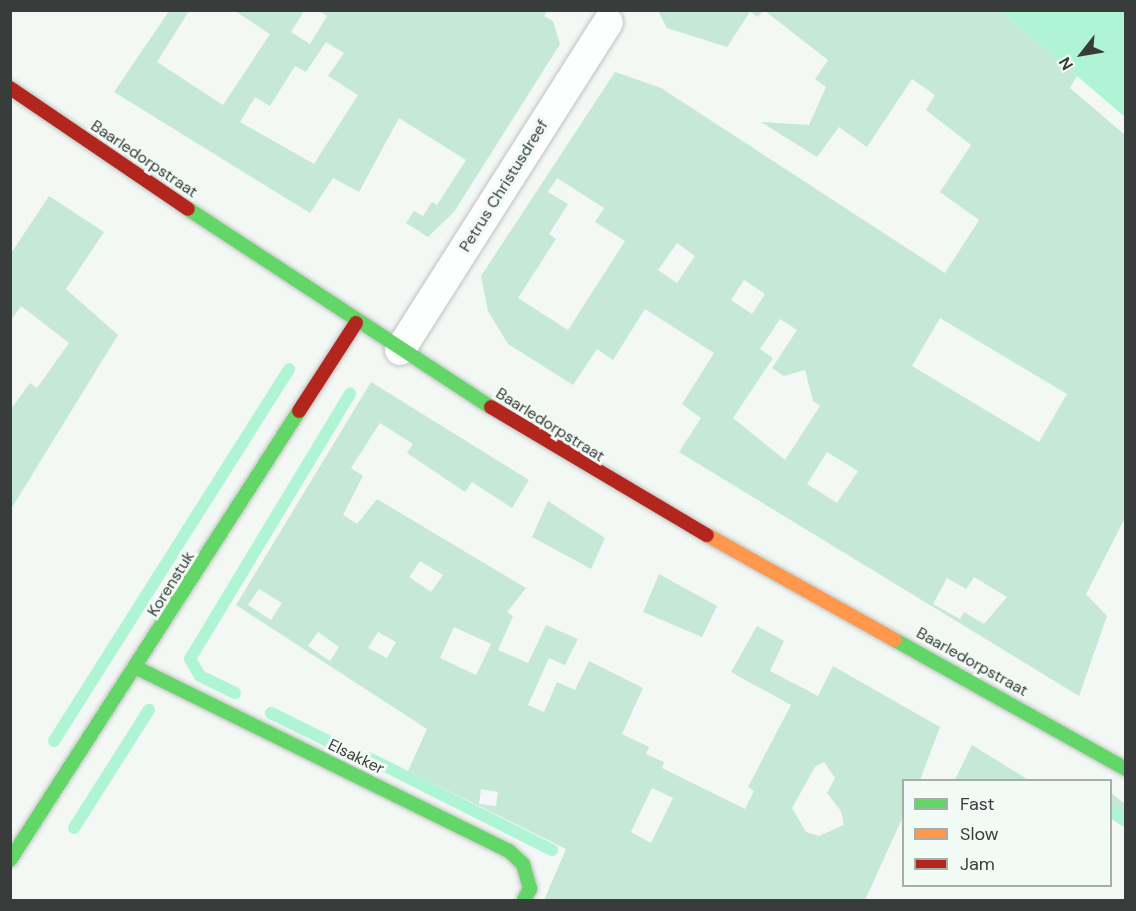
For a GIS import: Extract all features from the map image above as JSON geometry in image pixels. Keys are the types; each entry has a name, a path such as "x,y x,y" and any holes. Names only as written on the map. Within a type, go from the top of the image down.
{"main road":[{"name":"Baarledorpstraat","path":"10,88 356,323 597,474 1096,749 1125,769"},
{"name":"Korenstuk","path":"10,860 137,668 356,323"},
{"name":"Elsakker","path":"137,668 509,851 523,864 530,889 524,900"}],"street":[{"name":"Petrus Christusdreef","path":"400,350 608,22"}],"shaded area":[{"path":"169,11 189,11 157,62 223,105 270,34 235,11 304,11 291,32 310,44 327,16 319,11 548,11 544,16 553,21 560,44 454,212 428,237 406,223 414,211 423,216 432,202 437,205 466,160 399,118 359,192 333,178 310,213 114,92","holes":["326,42 344,53 328,76 358,95 314,164 240,122 255,97 270,106 295,66 306,72"]},
{"path":"658,11 763,11 758,17 750,12 727,47 667,28"},
{"path":"765,11 1001,11 1077,76 1070,88 1125,135 1125,518 1086,594 1107,616 1079,696 679,452 701,418 682,404 714,353 645,309 613,360 597,349 573,385 508,344 488,311 481,276 615,72 661,88 945,273 979,220 940,192 971,145 926,110 935,95 912,79 867,147 839,127 817,157 761,122 809,125 826,87 815,79 828,60","holes":["557,178 604,208 595,222 625,241 568,330 518,298 556,239 549,234 568,204 548,192","677,243 695,256 677,283 658,270","744,280 765,294 752,314 731,300","940,318 1067,394 1039,442 912,366","780,319 797,330 772,368 784,376 805,370 813,401 820,406 785,460 733,418 773,358 760,349","827,452 858,471 837,503 807,484","974,577 1007,597 984,624 964,612 960,619 933,604 947,578 966,589"]},
{"path":"1001,11 1125,11 1125,117 1077,76"},
{"path":"49,196 104,232 66,289 118,335 11,509 11,409 30,383 37,388 69,343 21,306 11,320 11,253"},
{"path":"371,382 529,480 512,508 472,482 465,492 407,453 413,444 380,423 351,468 363,476 343,515 357,524 377,499 526,588 507,612 513,616 498,650 528,663 546,625 578,639 565,665 549,658 528,705 544,712 557,682 575,690 589,661 643,688 622,734 649,747 646,754 664,762 662,768 745,809 754,791 748,787 791,705 731,672 757,626 784,641 770,671 818,696 833,666 940,727 920,779 902,779 902,819 865,900 544,900 566,849 408,771 427,729 236,605","holes":["420,561 443,575 431,592 409,577","259,589 282,603 271,620 248,605","454,627 491,644 476,675 440,658","318,632 339,647 330,661 308,646","378,632 396,642 387,658 368,648","824,762 835,778 827,793 841,811 844,825 819,836 806,832 792,808 815,767","652,788 673,798 651,843 631,832","481,789 498,792 496,806 479,804"]},
{"path":"548,501 605,538 591,569 532,537"},
{"path":"659,574 717,606 702,637 643,612"},
{"path":"972,745 1027,779 955,779"},
{"path":"1112,794 1125,804 1125,827 1112,818"}],"waterway":[{"path":"54,741 289,369"},
{"path":"235,693 200,676 190,659 350,394"},
{"path":"74,828 149,710"},
{"path":"271,713 328,741"},
{"path":"369,758 552,850"},
{"path":"1112,812 1126,821"}],"traffic: fast":[{"path":"188,209 491,407"},
{"path":"10,860 299,411"},
{"path":"895,640 1126,769"},
{"path":"137,668 509,851 523,864 530,889 524,900"}],"traffic: slow":[{"path":"707,535 895,640"}],"traffic: jam":[{"path":"10,88 188,209"},
{"path":"299,411 356,323"},
{"path":"491,407 707,535"}]}
